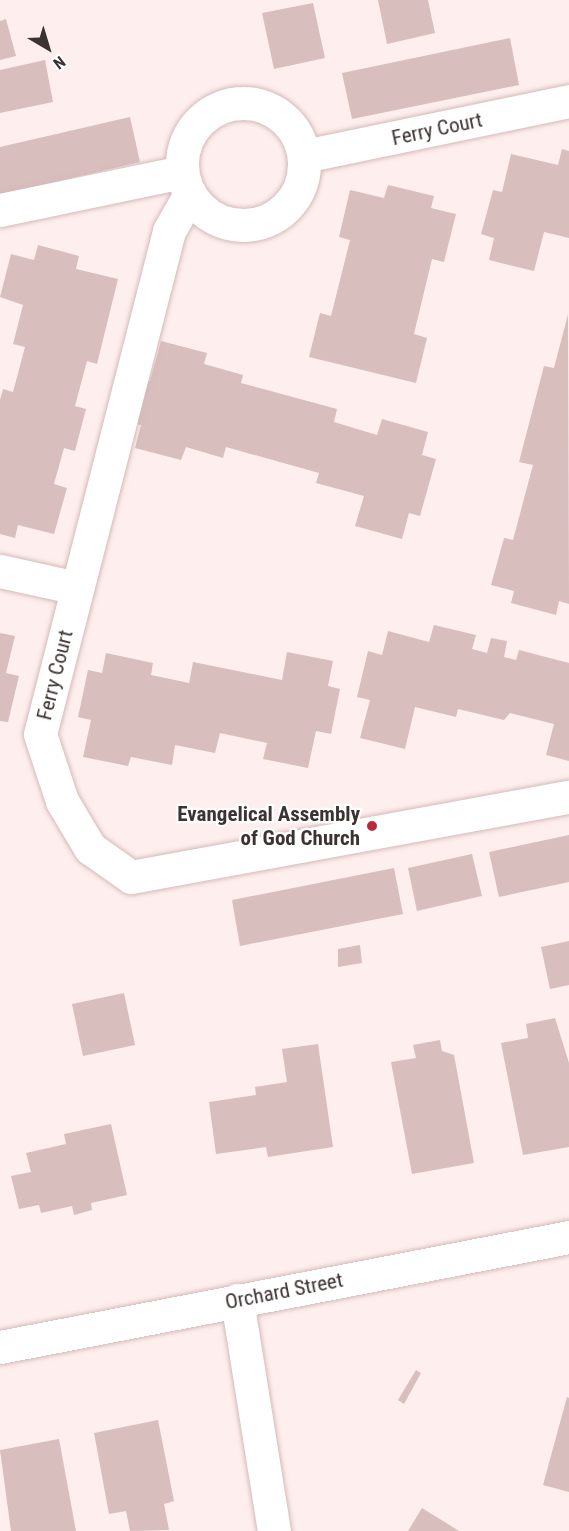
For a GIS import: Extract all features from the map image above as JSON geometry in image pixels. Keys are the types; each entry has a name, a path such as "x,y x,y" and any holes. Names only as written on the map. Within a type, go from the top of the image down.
{"street":[{"name":"Ferry Court","path":"569,101 304,156 289,122 255,104 236,103 217,108 190,134 186,183 169,231 40,734 62,801 90,848 130,877 569,797"},
{"path":"0,210 186,183 221,221 262,222 295,197 304,156"},
{"path":"0,571 77,588"},
{"name":"Orchard Street","path":"0,1347 569,1237"},
{"path":"237,1300 274,1531"}],"building":[{"path":"378,0 428,0 435,33 387,44"},
{"path":"313,3 325,58 274,69 262,13"},
{"path":"6,19 16,56 0,60 0,21"},
{"path":"510,38 519,85 352,119 342,73"},
{"path":"45,60 53,102 0,113 0,70"},
{"path":"130,117 140,162 0,195 0,147"},
{"path":"562,149 569,151 569,238 544,232 534,271 489,260 494,238 481,234 493,190 502,192 511,154 558,165"},
{"path":"388,185 434,196 431,208 456,214 444,262 432,259 414,334 427,338 416,383 309,357 320,313 331,316 350,240 339,237 350,190 384,198"},
{"path":"38,245 79,256 76,269 118,279 97,364 87,361 75,406 86,409 75,451 64,448 54,484 67,488 54,534 18,525 15,538 0,534 0,400 3,389 13,392 25,347 13,344 23,305 0,297 11,254 34,260"},
{"path":"568,314 569,604 559,601 556,615 511,603 514,591 491,585 504,538 513,540 533,465 519,462 544,366 554,368"},
{"path":"161,341 207,353 204,364 243,375 241,383 337,409 334,422 377,435 382,419 428,432 422,455 436,459 420,516 409,513 402,539 355,526 364,496 316,483 319,473 226,447 223,458 186,447 181,460 135,448 141,425 129,422 141,378 150,381"},
{"path":"434,625 476,635 472,649 487,653 491,638 507,641 504,657 516,660 519,650 569,663 569,761 546,755 554,724 510,713 504,720 458,709 456,717 415,707 405,749 360,738 370,700 357,697 368,651 382,655 388,631 429,642"},
{"path":"0,633 15,636 6,673 19,676 8,722 0,721"},
{"path":"287,652 333,661 328,686 340,689 331,734 316,731 308,768 263,759 267,743 220,733 215,753 175,745 172,765 131,757 128,766 83,757 91,720 78,717 88,670 102,673 106,653 153,663 151,675 189,683 193,662 282,680"},
{"path":"569,835 569,882 499,897 489,852"},
{"path":"472,854 482,896 417,911 408,868"},
{"path":"394,868 403,914 240,946 232,900"},
{"path":"569,941 569,985 550,989 541,947"},
{"path":"360,945 362,963 338,967 338,949"},
{"path":"124,993 135,1045 83,1056 72,1004"},
{"path":"555,1018 569,1063 569,1147 523,1155 501,1043 528,1038 526,1024"},
{"path":"440,1040 442,1051 454,1055 474,1163 412,1174 391,1062 416,1058 413,1045"},
{"path":"318,1044 333,1147 268,1157 266,1147 216,1154 209,1102 256,1095 255,1087 287,1082 282,1049"},
{"path":"111,1124 127,1195 91,1203 92,1210 74,1215 72,1206 41,1213 39,1205 19,1209 11,1176 31,1172 26,1153 66,1144 64,1134"},
{"path":"416,1370 421,1373 404,1404 398,1400"},
{"path":"567,1397 569,1398 569,1492 543,1485"},
{"path":"158,1420 174,1501 164,1504 169,1530 130,1531 126,1511 109,1514 94,1433"},
{"path":"59,1439 76,1531 11,1531 0,1450"},
{"path":"422,1508 459,1531 408,1531"}],"place":[{"name":"Evangelical Assembly of God Church","path":"372,826"}]}
